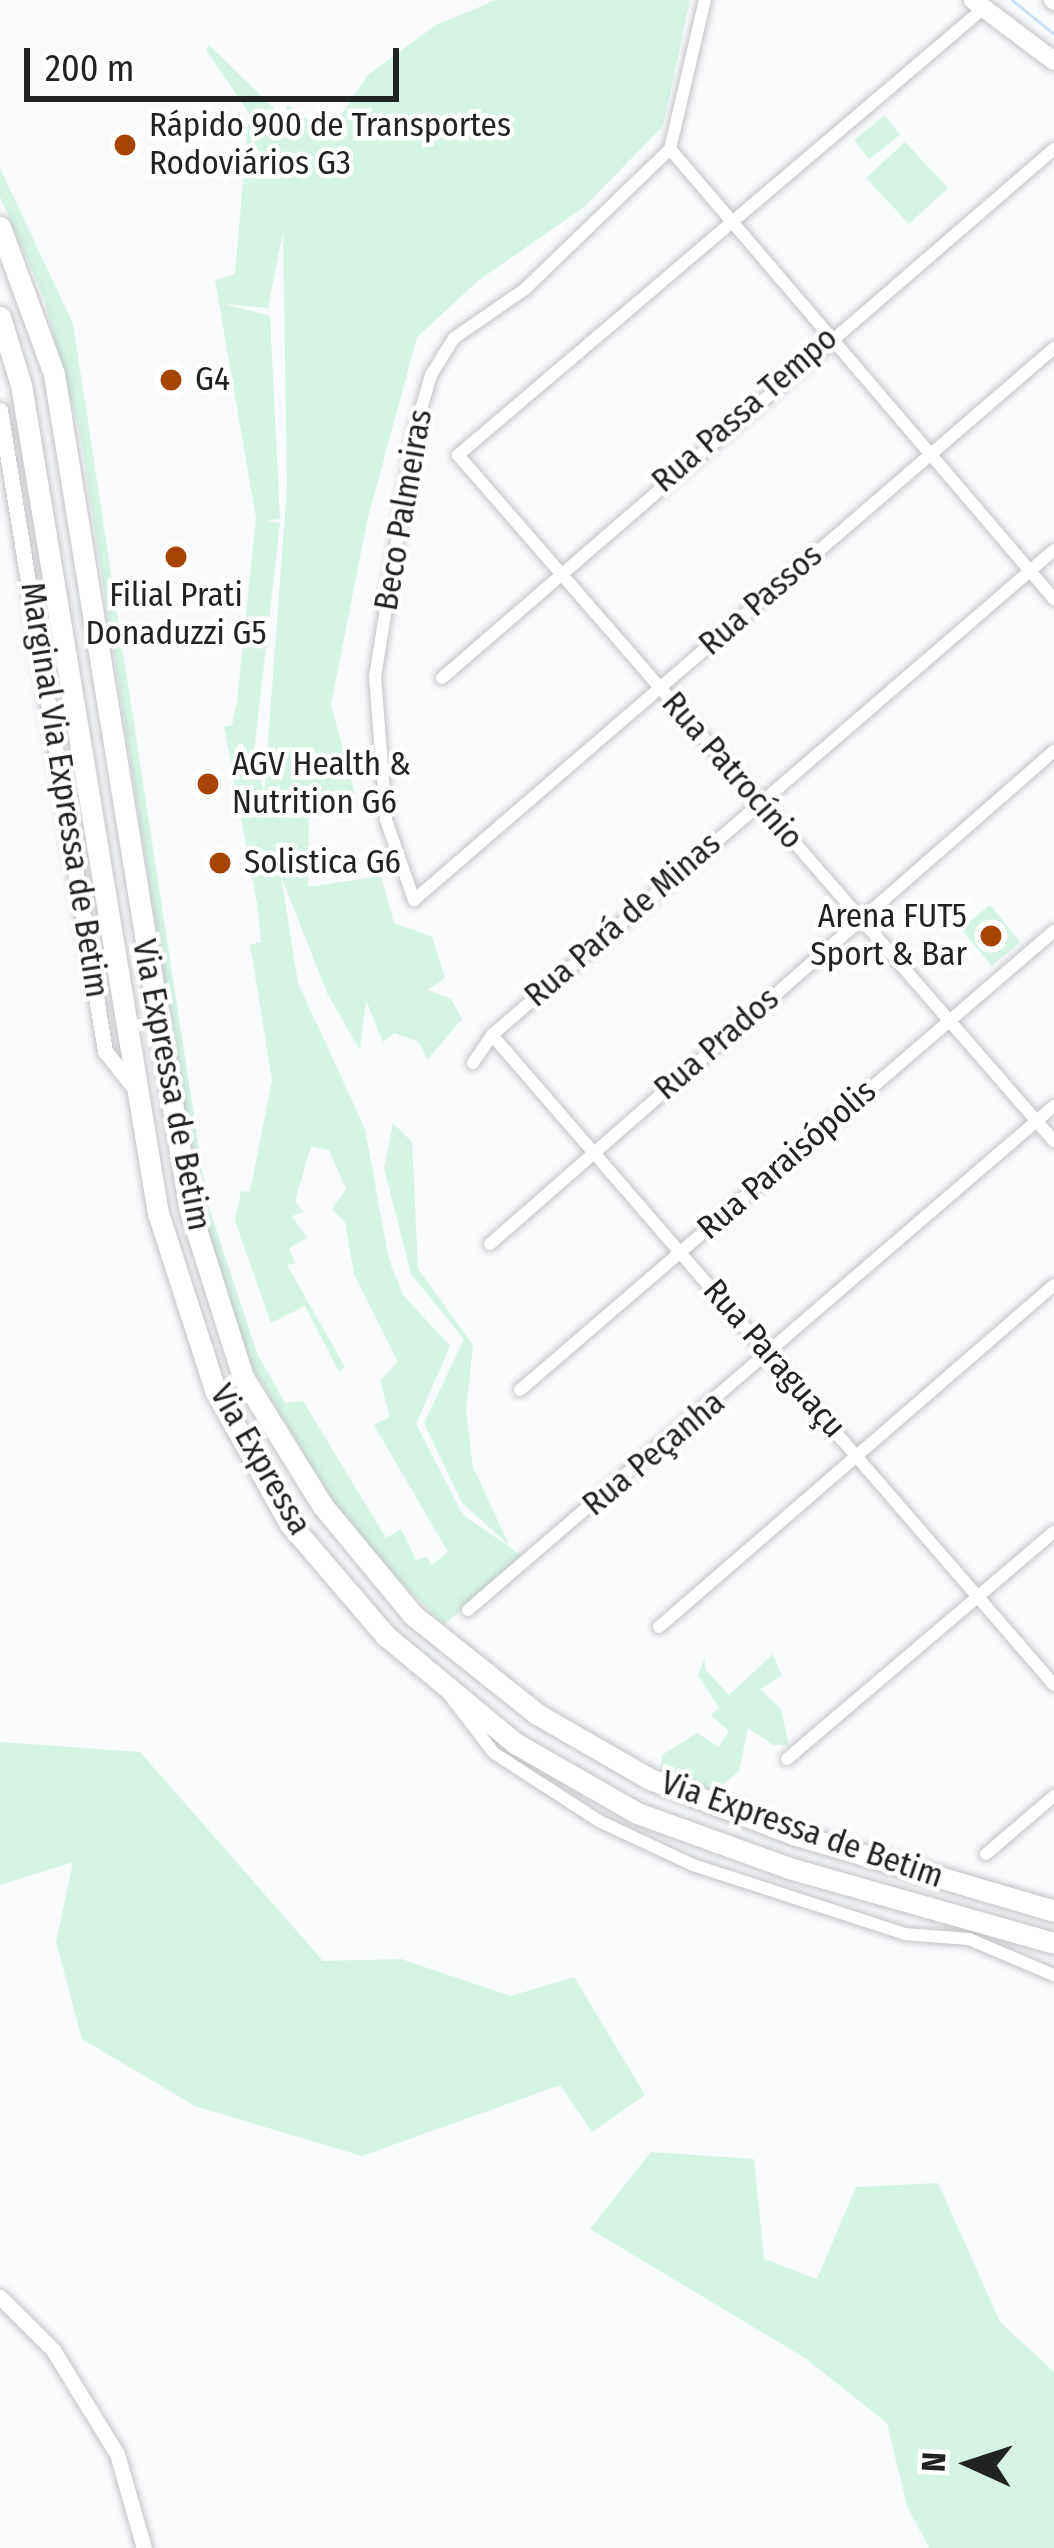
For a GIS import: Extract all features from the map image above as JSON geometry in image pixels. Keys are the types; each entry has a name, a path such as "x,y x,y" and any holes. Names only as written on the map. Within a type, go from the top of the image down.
{"highway":[{"name":"Via Expressa de Betim","path":"0,227 54,374 189,1208 243,1377 322,1505 413,1615 538,1714 650,1779 796,1835 1054,1911"},
{"name":"Via Expressa","path":"0,317 21,385 158,1214 215,1390 290,1524 386,1636 515,1743 637,1813 790,1868 1054,1942"}],"main road":[{"path":"979,3 1054,62"}],"street":[{"path":"705,0 670,148 932,450 1054,599"},
{"path":"733,221 979,3"},
{"name":"Beco Palmeiras","path":"414,900 386,820 375,676 415,430 431,375 466,327 525,289 670,148"},
{"name":"Rua Passa Tempo","path":"442,678 561,568 1054,149"},
{"name":"Rua Patrocínio","path":"733,221 458,455 561,568 659,689 1054,1141"},
{"name":"Rua Passos","path":"414,900 1054,348"},
{"name":"Marginal Via Expressa de Betim","path":"0,410 105,1051 135,1089"},
{"name":"Rua Pará de Minas","path":"472,1063 492,1035 1054,550"},
{"name":"Rua Prados","path":"490,1244 1054,751"},
{"name":"Rua Paraisópolis","path":"520,1390 1054,931"},
{"name":"Rua Paraguaçu","path":"492,1035 1054,1685"},
{"name":"Rua Peçanha","path":"468,1610 770,1357 1054,1106"},
{"path":"659,1627 1054,1286"},
{"path":"787,1759 1054,1532"},
{"path":"444,1684 459,1715 494,1753 599,1821 693,1865 843,1918 905,1934 969,1939 1054,1975"},
{"path":"986,1854 1054,1796"},
{"path":"905,1934 974,1919"},
{"path":"0,2296 53,2350 117,2454 144,2548"}],"green space":[{"path":"496,0 690,0 663,126 584,207 479,280 417,337 367,521 331,705 355,793 309,809 308,887 381,876 394,923 432,937 445,978 428,990 451,999 462,1019 427,1060 419,1042 394,1033 383,1042 366,1000 360,1050 327,993 281,876 298,983 365,1129 389,1260 403,1295 450,1346 416,1424 463,1515 527,1559 444,1624 355,1537 244,1354 197,1193 80,434 44,298 0,197 0,168 73,324 207,1202 257,1353 285,1403 303,1401 386,1538 401,1529 416,1560 427,1557 432,1565 448,1552 374,1425 390,1417 380,1380 398,1362 354,1274 345,1222 332,1209 346,1189 329,1150 311,1146 295,1201 303,1212 292,1216 307,1238 289,1248 295,1263 287,1265 345,1367 339,1372 305,1306 271,1323 235,1221 241,1191 250,1192 272,1080 250,945 261,942 257,903 224,727 232,725 237,701 256,518 215,280 235,274 249,113 206,50 209,45 285,119 287,105 329,133 368,75 436,25","holes":["283,232 287,488 264,795 254,752 280,523 265,521 280,519 270,316 224,304 268,308"]},
{"path":"885,115 900,135 869,159 854,140"},
{"path":"905,142 948,188 909,224 866,178"},
{"name":"Arena FUT5 Sport & Bar","path":"990,905 1020,942 992,966 961,929"},
{"path":"393,1123 412,1142 418,1269 473,1345 466,1411 473,1467 509,1545 462,1503 424,1423 464,1339 411,1274 384,1168"},
{"path":"773,1654 782,1676 760,1689 781,1709 789,1745 773,1745 748,1728 739,1771 713,1793 660,1769 662,1755 697,1733 719,1747 729,1731 711,1715 719,1708 698,1675 705,1657 705,1669 729,1695"},
{"path":"0,1742 140,1752 323,1961 401,1959 511,1996 574,1977 645,2095 592,2132 560,2085 362,2156 195,2106 82,2039 56,1942 73,1862 0,1885"},
{"path":"651,2152 754,2159 764,2259 817,2279 856,2187 938,2183 1000,2322 1054,2372 1054,2548 929,2548 907,2506 887,2423 805,2358 590,2229"}],"waterway":[{"path":"1012,0 1054,34"}],"place":[{"name":"Rápido 900 de Transportes Rodoviários G3","path":"125,145"},
{"name":"G4","path":"171,380"},
{"name":"Filial Prati Donaduzzi G5","path":"176,557"},
{"name":"AGV Health & Nutrition G6","path":"208,784"},
{"name":"Solistica G6","path":"220,863"},
{"name":"Arena FUT5 Sport & Bar","path":"991,936"}]}
